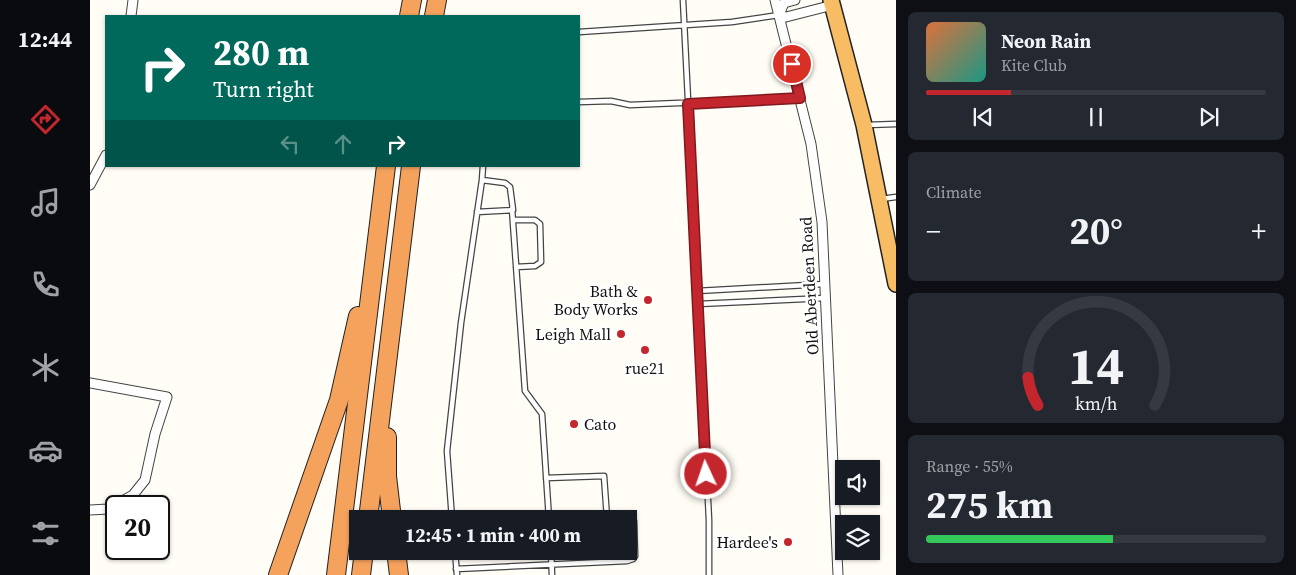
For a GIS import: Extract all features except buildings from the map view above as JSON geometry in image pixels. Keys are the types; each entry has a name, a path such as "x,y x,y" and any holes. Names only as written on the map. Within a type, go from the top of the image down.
{"highway":[{"path":"405,15 407,0"},
{"path":"409,15 412,0"},
{"path":"434,15 437,0"},
{"path":"832,3 864,125 894,260 896,284"},
{"path":"336,575 386,167"},
{"path":"369,510 411,167"},
{"path":"278,575 339,400 377,238"},
{"path":"387,359 387,476 391,510"},
{"path":"361,575 363,560"},
{"path":"397,560 399,575"}],"street":[{"path":"131,15 133,0"},
{"name":"Old Aberdeen Road","path":"775,0 811,144 822,222 838,575"},
{"path":"795,0 784,4 779,15 786,18 832,3"},
{"path":"90,185 105,157"},
{"path":"90,383 167,397 155,434 145,480 133,494 108,509 90,510"}],"lane":[{"path":"683,0 709,520 709,575"},
{"path":"580,32 732,22 779,15"},
{"path":"580,102 611,101 630,105 688,104 800,98"},
{"path":"864,125 896,124"},
{"path":"451,510 447,451 460,330 483,167"},
{"path":"482,180 505,183 510,186 525,390 542,414 548,510"},
{"path":"880,199 896,198"},
{"path":"477,212 512,210"},
{"path":"513,220 534,220 540,224 541,262 535,266 516,267"},
{"path":"697,290 825,284"},
{"path":"698,304 826,298"},
{"path":"456,569 627,561 633,559 635,556 634,521 630,517 607,518 604,476 546,478"},
{"path":"456,560 457,575"},
{"path":"552,560 552,575"}],"place":[{"name":"Bath & Body Works","path":"648,300"},
{"name":"Leigh Mall","path":"621,334"},
{"name":"rue21","path":"645,350"},
{"name":"Cato","path":"574,424"},
{"name":"Hardee's","path":"788,542"}],"route":[{"path":"706,474 688,104 800,98 792,64"}]}
